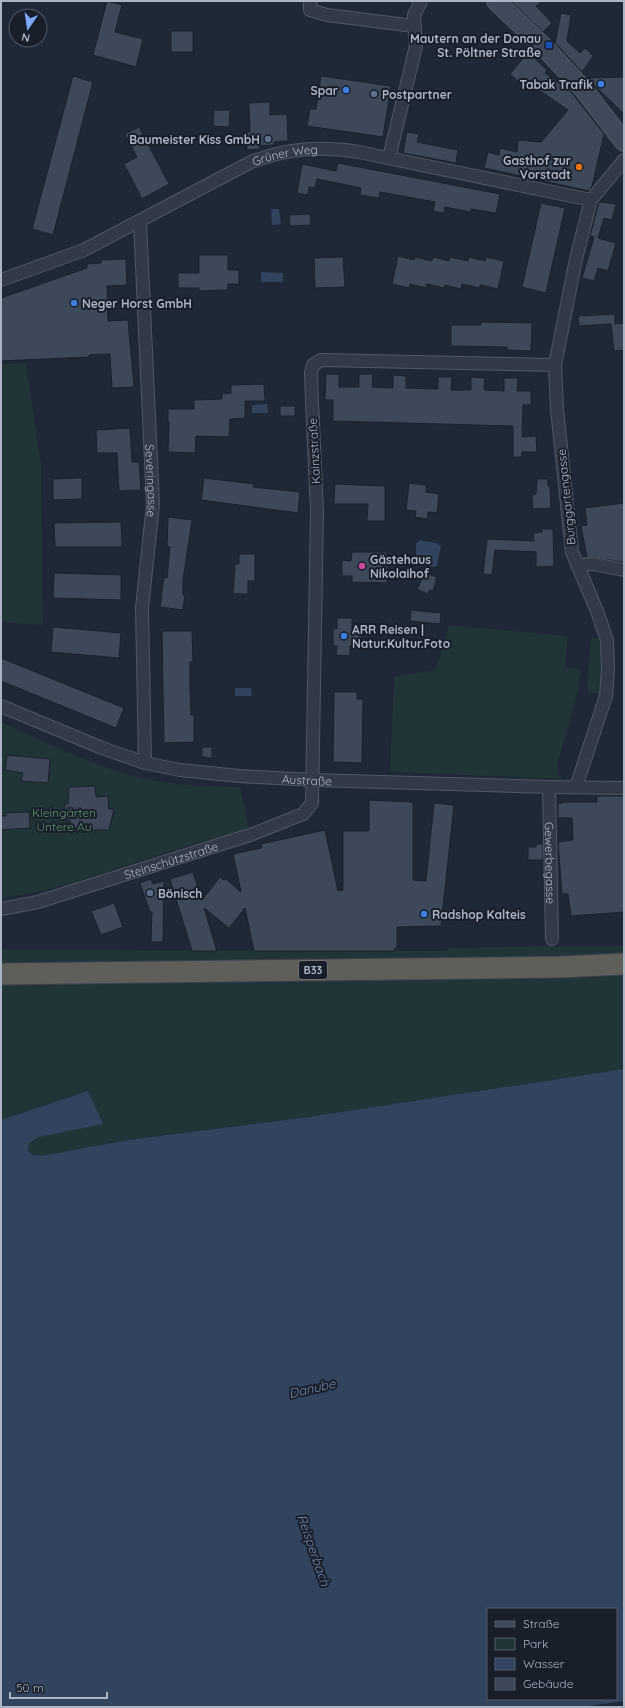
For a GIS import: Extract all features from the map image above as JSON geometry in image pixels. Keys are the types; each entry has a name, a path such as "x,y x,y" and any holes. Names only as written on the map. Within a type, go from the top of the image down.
{"highway":[{"name":"B33","path":"1,974 560,967 624,964"}],"main road":[{"path":"496,1 545,48 584,90 624,142"}],"street":[{"path":"310,1 310,10 327,15 414,26"},
{"path":"390,158 416,46 414,15 421,1"},
{"name":"Grüner Weg","path":"1,280 84,250 140,222 251,162 274,153 295,150 329,148 390,158 591,200"},
{"path":"591,200 624,160"},
{"name":"Burggartengasse","path":"576,787 606,696 608,670 607,640 597,610 572,552 557,409 555,365 576,259 591,200"},
{"name":"Severingasse","path":"140,222 153,504 142,608 145,763"},
{"name":"Kainzstraße","path":"313,780 317,511 312,395 313,365 321,360 555,365"},
{"path":"577,566 593,564 624,570"},
{"name":"Austraße","path":"1,706 102,748 145,763 218,775 313,780 624,788"},
{"name":"Steinschützstraße","path":"1,909 38,902 250,835 303,814 312,803 313,780"},
{"name":"Gewerbegasse","path":"549,787 552,939"}],"green space":[{"path":"26,363 41,464 43,625 1,622 1,364"},
{"path":"449,625 568,636 565,667 581,669 578,691 558,763 558,773 563,779 390,772 394,677 436,670"},
{"path":"591,638 601,639 603,665 599,694 588,692 587,687"},
{"name":"Kleingärten Untere Au","path":"1,722 91,762 127,774 169,783 240,787 249,829 167,852 54,888 19,896 1,898"},
{"path":"624,946 624,955 559,958 1,966 1,950 325,951 395,948 398,951 447,951 448,948"},
{"path":"624,974 624,1069 302,1118 128,1140 41,1156 33,1155 28,1151 29,1143 39,1137 88,1091 1,1120 1,982"}],"water":[{"path":"271,209 279,209 281,224 272,225"},
{"path":"261,272 283,273 283,282 261,282"},
{"path":"267,404 268,413 252,413 252,405"},
{"path":"420,540 436,543 441,546 437,566 426,566 416,560 416,544"},
{"path":"235,688 251,688 252,696 235,696"},
{"path":"624,1069 624,1701 582,1707 1,1707 1,1120 88,1091 103,1124 39,1137 29,1143 28,1151 33,1155 41,1156 128,1140 302,1118"}],"building":[{"path":"107,1 122,5 115,32 143,39 136,67 93,55"},
{"path":"511,1 542,1 536,6 552,23 543,32"},
{"path":"561,13 571,15 567,41 580,53 585,48 593,56 582,72 555,43"},
{"path":"171,31 193,31 193,52 171,52"},
{"path":"528,52 547,70 545,73 569,89 604,134 592,186 589,191 484,168 488,152 499,155 500,148 517,152 518,140 541,142 568,110 533,86 529,91 510,74"},
{"path":"73,76 93,82 53,235 32,229"},
{"path":"321,76 391,86 383,137 307,126 310,109 316,109"},
{"path":"624,77 624,114 587,78"},
{"path":"270,102 270,115 287,114 288,141 274,142 274,145 260,146 260,149 247,150 246,132 250,132 249,103"},
{"path":"214,110 230,110 229,127 213,126"},
{"path":"139,127 169,184 142,199 124,164 137,157 125,134"},
{"path":"407,132 419,134 417,142 458,150 456,163 403,153"},
{"path":"338,163 500,194 496,213 471,209 470,212 445,207 444,213 433,211 435,202 380,192 379,198 360,195 361,188 317,179 315,188 309,187 308,195 297,193 302,164 336,171"},
{"path":"599,202 616,204 612,220 604,218 598,238 616,243 608,271 598,268 594,281 582,278 594,237 590,236"},
{"path":"541,203 565,208 546,293 522,287"},
{"path":"310,214 311,225 290,226 289,215"},
{"path":"199,255 228,255 228,270 239,270 239,284 228,284 228,290 199,291 199,288 178,288 178,273 199,273"},
{"path":"398,256 414,260 415,257 432,261 433,257 449,261 450,257 468,261 469,257 485,261 486,257 504,261 498,289 480,285 480,288 462,284 461,289 445,285 444,288 427,284 426,288 410,284 409,288 392,284"},
{"path":"343,257 345,287 315,288 314,258"},
{"path":"126,259 127,285 107,286 108,321 128,320 134,387 112,388 110,354 89,355 89,357 1,361 1,298 87,268 87,264 101,263 101,260"},
{"path":"615,314 615,324 624,323 624,350 614,351 611,324 579,326 578,316"},
{"path":"481,322 532,323 531,351 507,350 507,347 451,346 451,325 481,325"},
{"path":"326,374 339,374 339,387 359,387 359,374 373,374 372,387 393,388 393,375 406,376 406,388 438,389 438,377 452,377 451,390 471,390 471,377 485,378 484,390 504,391 504,378 518,378 517,391 531,391 531,405 523,405 522,437 536,436 537,452 522,452 522,457 513,457 513,426 333,421 333,400 325,400"},
{"path":"264,384 265,401 245,401 245,418 230,419 229,437 196,436 195,453 168,452 168,409 194,409 194,400 222,399 222,394 231,393 231,385"},
{"path":"280,406 295,406 295,416 280,416"},
{"path":"130,428 132,462 139,462 141,490 119,491 117,453 97,453 96,430"},
{"path":"82,478 82,499 53,500 53,479"},
{"path":"204,478 254,484 253,487 300,492 298,513 201,500"},
{"path":"537,479 548,479 548,486 550,486 551,508 533,509 532,495 536,494"},
{"path":"409,483 426,485 426,492 439,494 437,513 428,512 427,519 415,517 416,511 406,510"},
{"path":"335,484 385,486 385,521 367,521 368,504 334,504"},
{"path":"624,503 624,562 587,557 581,526 587,525 585,508"},
{"path":"168,517 192,520 183,580 183,595 185,595 183,610 160,607 164,577 167,578 170,547 167,546"},
{"path":"121,522 122,547 55,547 54,523"},
{"path":"542,529 553,529 554,566 536,567 536,552 495,550 492,575 483,574 487,539 534,541 533,533 542,532"},
{"path":"352,552 387,552 387,583 352,582 352,576 342,576 342,560 351,561"},
{"path":"239,554 255,554 255,581 248,581 248,594 233,594 235,564 239,564"},
{"path":"54,573 121,575 121,600 53,598"},
{"path":"425,573 437,577 433,591 430,590 427,594 417,589"},
{"path":"411,610 441,613 440,624 410,621"},
{"path":"337,618 352,618 352,629 362,629 362,647 350,646 350,656 336,655 337,646 333,646 333,628 337,629"},
{"path":"53,627 121,633 119,658 51,652"},
{"path":"162,631 192,631 193,662 190,662 190,690 191,715 194,715 194,742 164,743"},
{"path":"1,658 124,708 116,728 1,681"},
{"path":"334,692 357,692 357,699 363,699 362,763 333,762"},
{"path":"202,747 212,747 212,758 202,757"},
{"path":"7,755 50,759 48,783 21,781 23,773 5,770"},
{"path":"95,786 96,797 108,796 109,809 114,809 109,830 86,830 86,828 70,829 70,820 65,820 65,804 68,804 69,787"},
{"path":"597,796 624,796 624,912 571,916 568,894 562,894 558,842 573,840 572,818 558,818 558,804 566,802 597,802"},
{"path":"369,800 413,802 413,880 426,881 434,803 454,805 441,926 397,927 397,948 395,948 395,951 254,951 245,908 229,928 204,908 217,951 192,951 170,879 193,872 202,900 220,877 224,880 226,879 241,892 233,854 262,848 261,844 325,830 338,891 343,890 343,831 369,831"},
{"path":"29,812 30,828 1,830 1,816 6,816 6,813"},
{"path":"536,844 543,844 543,860 528,860 528,847 536,847"},
{"path":"151,879 153,884 164,881 163,942 151,942 152,912 150,912 140,883"},
{"path":"114,903 123,927 101,935 91,911"}],"place":[{"name":"Mautern an der Donau St. Pöltner Straße","path":"549,45"},
{"name":"Tabak Trafik","path":"601,84"},
{"name":"Spar","path":"346,90"},
{"name":"Postpartner","path":"374,94"},
{"name":"Baumeister Kiss GmbH","path":"268,139"},
{"name":"Gasthof zur Vorstadt","path":"579,167"},
{"name":"Neger Horst GmbH","path":"74,303"},
{"name":"Gästehaus Nikolaihof","path":"362,566"},
{"name":"ARR Reisen | Natur.Kultur.Foto","path":"344,636"},
{"name":"Bönisch","path":"150,893"},
{"name":"Radshop Kalteis","path":"424,914"}],"water label":[{"name":"Danube","path":"312,1388"},
{"name":"Reisperbach","path":"314,1550"}]}
